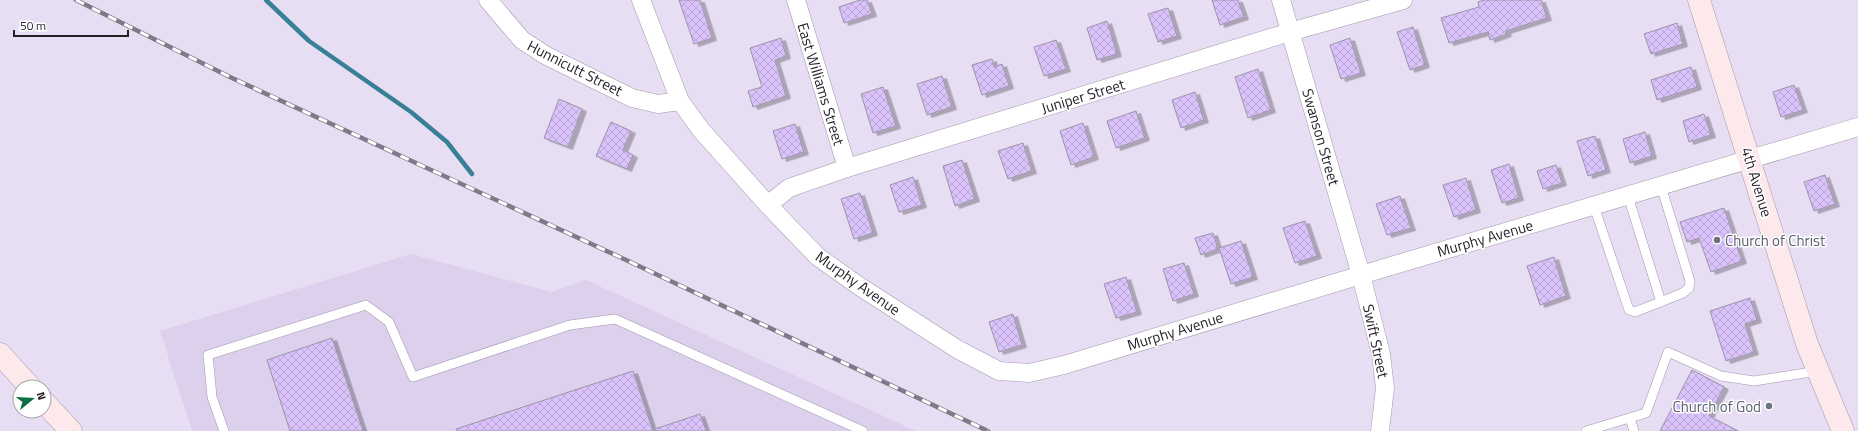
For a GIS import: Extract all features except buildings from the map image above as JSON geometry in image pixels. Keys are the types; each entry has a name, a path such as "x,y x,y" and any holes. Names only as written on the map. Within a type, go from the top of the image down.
{"street":[{"name":"Hunnicutt Street","path":"488,0 522,40 545,55 632,98 658,104 680,101"},
{"name":"Murphy Avenue","path":"641,0 680,101 701,130 768,205 818,257 859,286 957,349 999,371 1029,373 1064,365 1858,127"},
{"name":"East Williams Street","path":"796,0 847,168"},
{"name":"Swanson Street","path":"1281,0 1361,275"},
{"name":"Juniper Street","path":"768,205 789,188 847,168 1290,32 1403,0"},
{"name":"4th Avenue","path":"1699,0 1807,344 1843,431"},
{"name":"Swift Street","path":"1361,275 1381,354 1385,388 1380,431"},
{"path":"0,354 23,379"},
{"path":"52,411 71,431"}],"lane":[{"path":"1594,206 1629,310 1635,312 1683,293 1689,288 1690,281 1661,186"},
{"path":"1628,196 1661,302"},
{"path":"224,431 212,397 208,355 366,306 389,322 413,377 570,325 615,320 863,431"},
{"path":"1586,431 1646,413 1668,352 1721,376 1754,381 1818,370"},
{"path":"1630,418 1634,431"}],"shaded area":[{"path":"411,254 551,292 586,280 916,431 192,431 160,331"}],"waterway":[{"path":"266,0 309,41 411,112 447,142 472,174"}],"railway":[{"path":"76,0 232,78 624,259 988,431"}],"place":[{"name":"Church of Christ","path":"1717,240"},
{"name":"Church of God","path":"1769,406"}]}
